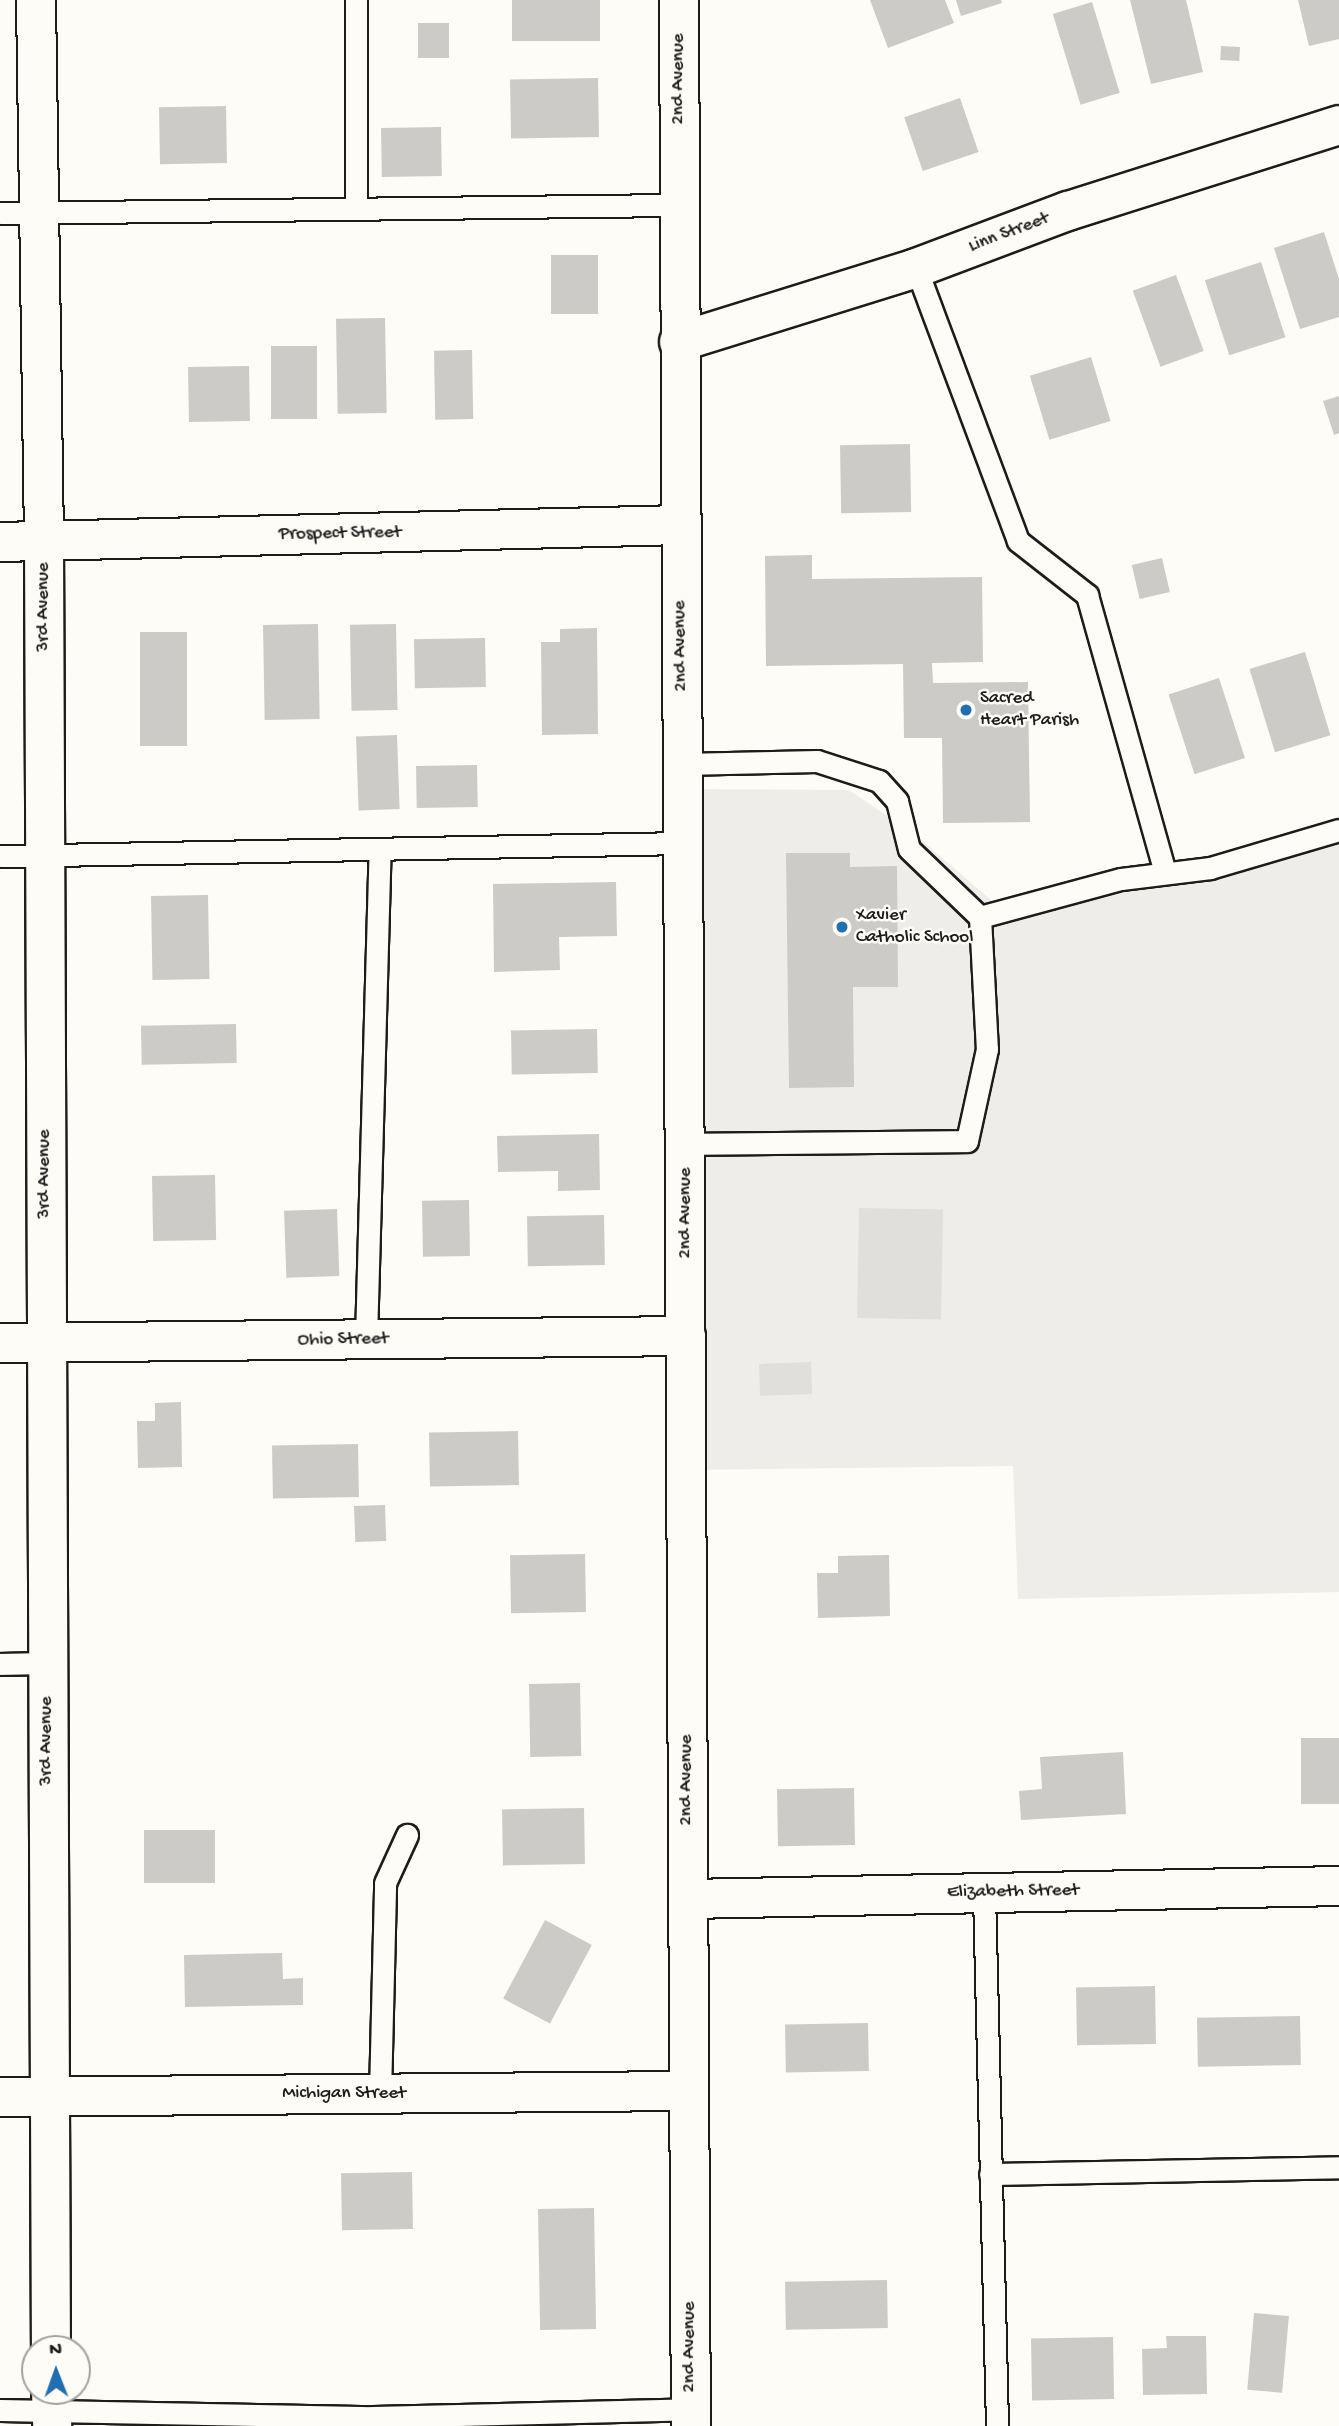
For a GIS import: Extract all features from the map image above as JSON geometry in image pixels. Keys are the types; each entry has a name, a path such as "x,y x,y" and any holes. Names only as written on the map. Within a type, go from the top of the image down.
{"street":[{"name":"3rd Avenue","path":"36,0 44,541 51,2335"},
{"name":"2nd Avenue","path":"679,0 691,2418"},
{"name":"Linn Street","path":"679,342 916,268 1068,211 1339,125"},
{"name":"Prospect Street","path":"0,542 680,525"},
{"name":"Ohio Street","path":"0,1343 687,1336"},
{"name":"Elizabeth Street","path":"688,1899 1339,1886"},
{"name":"Michigan Street","path":"0,2097 689,2091"}],"lane":[{"path":"356,0 356,208"},
{"path":"0,213 679,205"},
{"path":"916,268 1018,541 1087,594 1165,872"},
{"path":"682,764 817,761 879,781 897,801 909,849 980,917 987,1049 967,1141 685,1144"},
{"path":"980,917 1165,872 1210,868 1339,830"},
{"path":"0,856 683,843"},
{"path":"366,1339 380,849"},
{"path":"0,1664 47,1663"},
{"path":"380,2094 385,1883 407,1835"},
{"path":"984,1893 997,2426"},
{"path":"990,2174 1339,2167"},
{"path":"0,2410 51,2409 373,2421 691,2418"}],"shaded area":[{"path":"682,789 849,790 918,837 992,901 1165,872 1339,830 1339,1592 1018,1599 1013,1466 687,1470"},
{"path":"859,1208 943,1209 941,1319 857,1318"},
{"path":"811,1362 812,1394 760,1396 759,1364"}],"building":[{"path":"512,0 600,0 600,41 512,41"},
{"path":"870,0 945,0 954,23 888,48"},
{"path":"956,0 1001,0 1002,3 961,16"},
{"path":"1130,0 1186,0 1203,72 1151,84"},
{"path":"1298,0 1339,0 1339,39 1309,46"},
{"path":"1092,2 1120,93 1081,105 1053,14"},
{"path":"418,23 449,23 449,58 418,58"},
{"path":"1221,46 1240,47 1239,61 1220,60"},
{"path":"598,78 599,137 511,139 510,80"},
{"path":"960,98 979,152 923,171 904,117"},
{"path":"226,106 227,163 160,164 159,107"},
{"path":"441,127 442,176 382,177 381,128"},
{"path":"1324,232 1339,279 1339,317 1300,329 1274,248"},
{"path":"551,255 598,255 598,314 551,314"},
{"path":"1261,262 1285,337 1229,355 1205,280"},
{"path":"1176,275 1204,351 1160,367 1133,291"},
{"path":"385,318 387,413 338,414 336,319"},
{"path":"271,346 317,346 317,419 271,419"},
{"path":"472,350 473,419 435,420 434,351"},
{"path":"1091,357 1111,421 1049,440 1030,376"},
{"path":"249,366 250,421 189,422 188,367"},
{"path":"1339,396 1339,433 1334,435 1323,401"},
{"path":"910,444 911,512 841,513 840,445"},
{"name":"Sacred Heart Parish","path":"812,555 812,579 982,577 983,662 932,663 933,683 1028,682 1030,822 943,823 942,738 904,738 903,664 766,666 765,556"},
{"path":"1162,558 1170,592 1140,599 1132,565"},
{"path":"318,624 320,719 265,720 263,625"},
{"path":"396,624 398,710 352,711 350,625"},
{"path":"597,628 598,734 542,735 541,642 560,642 560,629"},
{"path":"140,632 187,632 187,746 140,746"},
{"path":"485,638 486,687 415,688 414,639"},
{"path":"1305,652 1330,735 1275,752 1250,669"},
{"path":"1219,678 1245,758 1195,774 1169,694"},
{"path":"397,735 400,809 359,810 356,736"},
{"path":"477,765 478,807 417,808 416,766"},
{"name":"Xavier Catholic School","path":"786,853 850,853 850,867 897,866 898,987 853,987 854,1087 789,1088"},
{"path":"616,882 617,936 559,937 560,970 494,972 493,884"},
{"path":"208,895 209,979 152,980 151,896"},
{"path":"236,1024 237,1063 142,1065 141,1026"},
{"path":"597,1029 598,1073 512,1074 511,1031"},
{"path":"599,1134 600,1190 558,1191 558,1171 498,1172 497,1136"},
{"path":"215,1175 216,1240 153,1241 152,1176"},
{"path":"469,1200 470,1256 423,1257 422,1201"},
{"path":"337,1209 339,1276 286,1278 284,1211"},
{"path":"604,1215 605,1265 528,1266 527,1216"},
{"path":"181,1402 182,1467 138,1468 137,1421 155,1421 155,1403"},
{"path":"518,1431 519,1485 430,1487 429,1433"},
{"path":"358,1444 359,1497 273,1498 272,1446"},
{"path":"385,1505 386,1541 355,1542 354,1506"},
{"path":"585,1554 586,1612 511,1613 510,1555"},
{"path":"889,1555 890,1616 818,1618 817,1573 838,1573 838,1556"},
{"path":"580,1683 581,1756 530,1757 529,1684"},
{"path":"1301,1738 1339,1738 1339,1804 1301,1804"},
{"path":"1123,1752 1126,1814 1021,1820 1019,1791 1042,1789 1040,1757"},
{"path":"854,1788 855,1845 778,1846 777,1789"},
{"path":"584,1808 585,1864 503,1865 502,1809"},
{"path":"144,1830 215,1830 215,1883 144,1883"},
{"path":"545,1920 592,1945 550,2023 503,1999"},
{"path":"282,1953 283,1979 303,1978 303,2005 185,2007 184,1955"},
{"path":"1155,1986 1156,2044 1077,2045 1076,1987"},
{"path":"1300,2016 1301,2065 1198,2067 1197,2018"},
{"path":"868,2023 869,2071 786,2072 785,2024"},
{"path":"412,2172 413,2229 342,2230 341,2173"},
{"path":"594,2208 596,2329 540,2330 538,2209"},
{"path":"887,2280 888,2328 786,2330 785,2282"},
{"path":"1254,2313 1289,2316 1282,2393 1247,2390"},
{"path":"1166,2336 1206,2336 1207,2394 1143,2395 1142,2349 1167,2348"},
{"path":"1113,2337 1114,2399 1032,2400 1031,2338"}],"place":[{"name":"Sacred Heart Parish","path":"966,710"},
{"name":"Xavier Catholic School","path":"842,927"}]}
